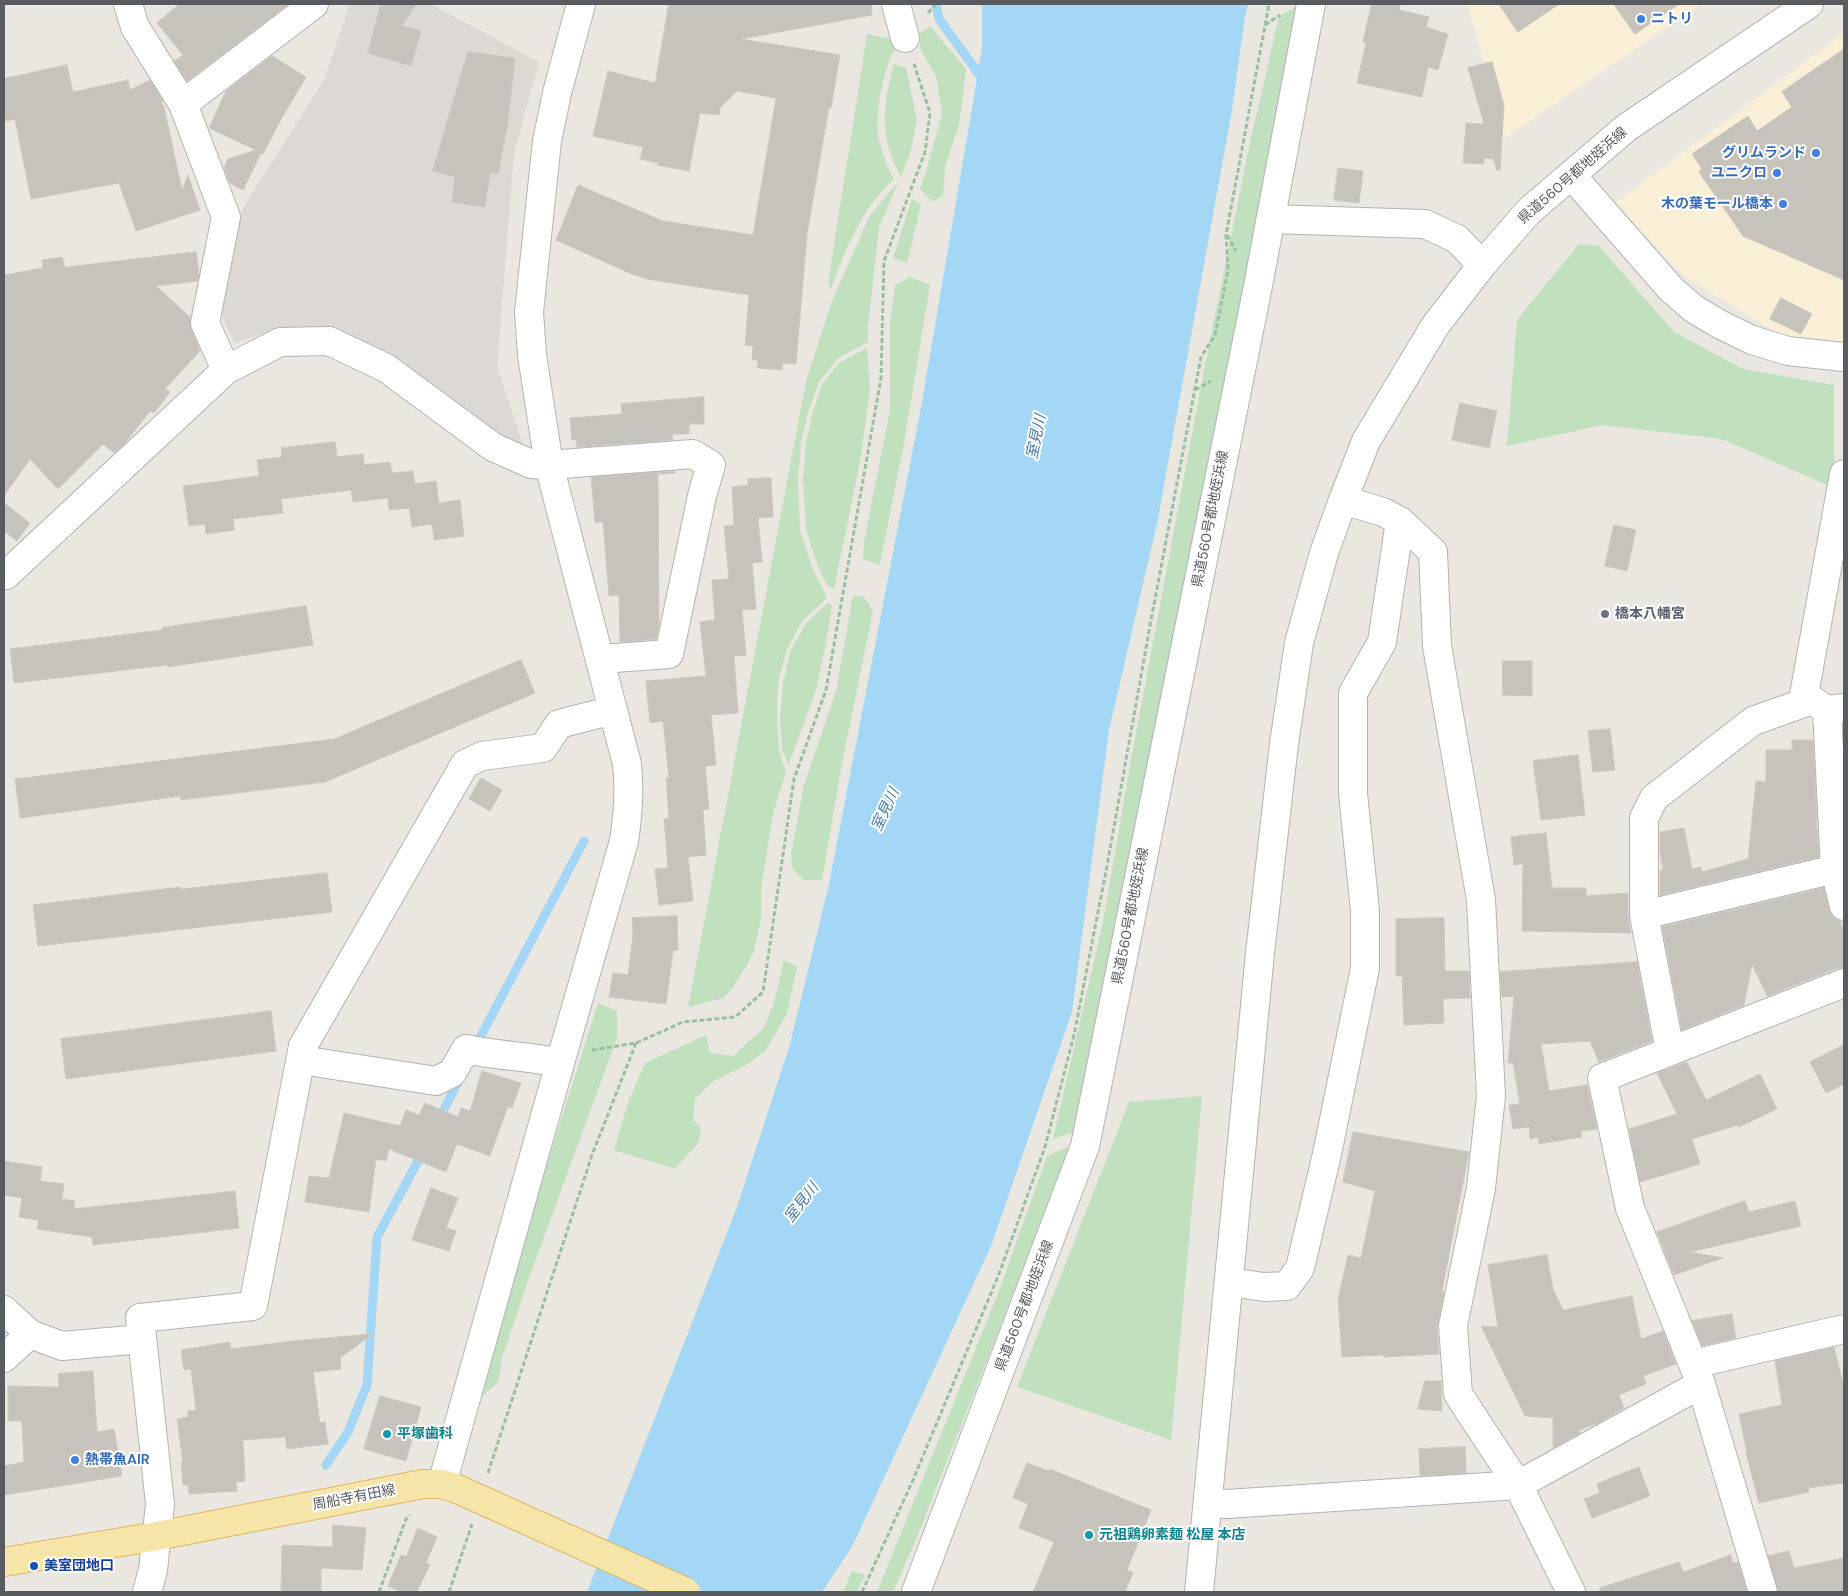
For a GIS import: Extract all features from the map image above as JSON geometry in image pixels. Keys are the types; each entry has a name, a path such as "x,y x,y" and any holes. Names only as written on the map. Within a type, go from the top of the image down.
{"main road":[{"name":"周船寺有田線","path":"4,1562 157,1536 423,1484 449,1486 686,1592"}],"street":[{"path":"128,4 135,27 183,104 226,217 205,323 226,370"},
{"path":"183,104 314,4"},
{"path":"449,1486 562,1057 622,848 628,816 630,783 627,764 549,465 532,355 529,312 547,141 557,93 581,4"},
{"path":"896,4 905,38"},
{"name":"県道560号都地姪浜線","path":"916,1592 1085,1146 1271,219 1311,4"},
{"name":"県道560号都地姪浜線","path":"1199,1592 1260,953 1284,744 1299,643 1324,553 1343,500 1366,441 1435,326 1482,265 1529,211 1626,128 1809,4"},
{"path":"1572,176 1671,289 1694,309 1752,340 1788,351 1844,357"},
{"path":"1271,219 1425,224 1457,239 1482,265"},
{"path":"4,575 226,370 280,342 329,341 386,368 493,447 531,464 549,465 693,454 710,466 702,496 670,654 601,659"},
{"path":"1828,706 1804,695 1844,474"},
{"path":"1343,500 1383,512 1400,521 1432,552 1437,646 1481,900 1491,1096 1481,1188 1453,1326 1458,1394 1518,1485 1571,1592"},
{"path":"1229,1282 1264,1287 1287,1286 1300,1268 1327,1154 1364,968 1365,910 1353,794 1353,693 1382,642 1400,521"},
{"path":"1828,706 1835,868 1844,906"},
{"path":"1670,1051 1644,915 1644,818 1654,798 1753,721 1828,706"},
{"path":"147,1592 153,1570 160,1504 140,1318 254,1306 303,1046 465,764 482,756 543,748 559,724 613,710"},
{"path":"1644,915 1835,868"},
{"path":"1763,1592 1697,1374 1630,1208 1602,1078 1844,983"},
{"path":"301,1060 436,1081 452,1073 476,1051 540,1059 562,1057"},
{"path":"4,1310 30,1334 62,1346 142,1339"},
{"path":"1208,1502 1228,1504 1518,1485 1697,1374 1844,1329"},
{"path":"4,1358 30,1334"}],"path":[{"path":"862,1592 913,1480 999,1274 1045,1147 1074,1035 1201,357 1215,335 1228,271 1226,235 1269,4"},
{"path":"562,1057 636,1042 683,1022 735,1017 763,992 794,780 826,690 881,378 884,261 925,152 930,113 905,38"},
{"path":"487,1478 592,1155 636,1042"},
{"path":"379,1592 406,1519 412,1513"},
{"path":"449,1592 474,1516"}],"shaded area":[{"path":"350,4 430,4 539,62 514,153 497,367 523,445 495,436 425,379 349,337 273,330 235,343 221,315 243,208 324,80"},
{"path":"1468,4 1702,4 1503,139"},
{"path":"1844,33 1844,347 1792,342 1685,277 1615,203"}],"green space":[{"path":"1300,5 1077,1131 1053,1139 1104,917 1130,765 1204,370 1249,147 1279,16"},
{"path":"930,26 966,69 959,125 945,167 943,195 933,202 920,189 942,113 936,76 920,48 920,33"},
{"path":"867,34 900,41 891,56 886,70 881,89 877,121 879,139 894,179 872,203 864,216 849,244 831,289 828,283"},
{"path":"894,64 906,68 917,120 911,150 901,177 889,148 885,122 887,95"},
{"path":"899,181 879,227 868,342 837,359 819,382 808,413 801,442 798,482 800,530 812,567 827,598 803,620 787,649 778,682 777,719 779,751 786,772 773,813 761,890 761,919 754,951 743,972 723,998 688,1007 806,381 832,301 870,215"},
{"path":"912,198 921,205 907,263 893,258"},
{"path":"1579,244 1599,246 1674,332 1743,369 1834,385 1834,488 1722,439 1602,425 1507,446 1517,320"},
{"path":"910,277 930,285 904,443 880,565 863,559 864,542 890,409 890,321 895,285"},
{"path":"867,348 870,389 860,462 834,589 827,585 817,564 806,530 803,481 806,442 813,411 823,383 839,363"},
{"path":"853,595 864,597 873,611 842,764 822,880 804,880 792,868 791,854 804,785 836,691"},
{"path":"828,603 832,605 816,690 789,764 782,750 780,718 783,683 791,650 807,622"},
{"path":"784,960 797,967 787,1014 765,1051 748,1064 712,1082 695,1099 693,1120 701,1128 699,1142 675,1169 614,1150 629,1100 645,1063 706,1035 710,1053 733,1056 763,1029 773,1006"},
{"path":"598,1003 617,1011 617,1038 529,1278 502,1358 498,1382 474,1404 485,1360"},
{"path":"1202,1096 1171,1440 1017,1387 1129,1102"},
{"path":"1072,1145 917,1537 893,1592 877,1592 999,1291 1047,1156"},
{"path":"852,1571 865,1575 857,1592 843,1592"}],"water":[{"name":"室見川","path":"982,4 1248,4 1232,110 1157,524 1109,730 1072,1012 991,1246 853,1545 822,1592 587,1592 737,1207 790,1044 829,884 922,402 982,49"}],"building":[{"path":"180,4 289,4 187,81 174,61 183,55 157,23"},
{"path":"381,4 416,4 402,26 421,31 411,66 368,53"},
{"path":"669,4 871,4 872,15 741,39 840,55 807,234 796,364 783,363 782,370 757,368 758,360 752,360 753,346 745,345 749,295 647,279 556,240 578,185 663,221 753,235 776,98 737,91 720,108 719,115 700,113 689,171 657,165 658,163 640,159 643,147 593,136 608,71 655,83"},
{"path":"1372,4 1400,4 1399,10 1429,17 1426,27 1448,34 1438,70 1428,67 1422,97 1357,83 1366,43 1363,42"},
{"path":"1499,4 1559,4 1518,32"},
{"name":"ニトリ","path":"1614,4 1679,4 1635,34"},
{"name":"木の葉モール橋本","path":"1844,49 1844,280 1743,236 1699,172 1702,169 1692,154 1748,116 1757,131 1792,107 1782,92"},
{"path":"468,52 515,58 508,121 498,174 490,173 485,207 452,202 455,177 433,171"},
{"path":"272,56 306,77 263,154 261,153 243,190 230,183 224,168 228,159 256,150 209,128 226,91"},
{"path":"1492,62 1504,105 1500,170 1497,170 1493,159 1484,158 1484,164 1463,163 1466,123 1484,124 1468,68"},
{"path":"67,65 73,92 128,80 130,90 150,80 163,101 161,102 164,107 182,190 188,175 200,210 136,231 119,183 31,199 15,119 6,121 4,79"},
{"path":"1338,168 1363,171 1359,203 1334,200"},
{"path":"196,252 199,275 197,281 156,286 190,317 191,329 200,351 165,389 170,392 154,413 150,411 125,443 114,453 103,444 58,489 30,459 4,496 4,275 43,268 42,260 62,257 65,267"},
{"path":"1781,298 1812,314 1801,334 1770,319"},
{"path":"704,397 704,424 689,424 689,434 672,434 673,440 577,447 576,440 572,440 570,418 622,414 621,404"},
{"path":"1460,403 1497,411 1489,448 1452,440"},
{"path":"335,442 337,457 363,454 364,465 390,462 392,473 413,471 415,484 436,481 439,503 460,500 464,536 434,540 432,524 412,527 409,508 389,510 388,498 353,502 351,490 281,499 283,513 233,519 234,530 206,534 205,524 189,526 183,486 259,476 257,460 282,457 281,448"},
{"path":"675,471 675,473 658,474 659,626 656,639 620,642 619,595 609,596 603,522 595,523 591,477"},
{"path":"771,478 773,517 758,518 762,562 752,563 756,609 742,610 746,655 734,656 738,713 711,715 716,765 705,766 709,809 703,810 706,855 688,857 693,901 659,905 655,869 668,868 664,819 669,818 666,778 669,778 663,721 650,723 646,681 706,676 700,622 715,620 712,580 729,579 724,526 734,525 732,487 748,485 748,479"},
{"path":"4,503 30,523 17,541 4,531"},
{"path":"1614,525 1636,530 1627,571 1605,566"},
{"path":"306,606 313,645 168,667 168,665 14,683 10,649 162,630 162,628"},
{"path":"521,660 535,693 325,782 181,800 181,796 20,818 15,779 334,739"},
{"path":"1503,661 1532,661 1532,696 1503,695"},
{"path":"1610,729 1615,770 1593,772 1588,731"},
{"path":"1792,740 1813,740 1816,828 1819,857 1660,895 1660,871 1663,870 1660,832 1684,828 1692,869 1701,867 1702,872 1748,859 1756,781 1766,782 1766,750 1792,750"},
{"path":"1578,755 1585,815 1541,820 1533,761"},
{"path":"481,778 502,790 490,811 469,799"},
{"path":"1546,833 1552,888 1586,888 1586,896 1628,893 1628,915 1631,933 1522,931 1523,864 1514,865 1511,837"},
{"path":"327,873 332,912 38,946 33,905 180,887 181,889"},
{"path":"1824,888 1829,910 1833,917 1840,921 1844,932 1844,968 1838,968 1767,996 1752,964 1744,1005 1682,1030 1662,927"},
{"path":"677,916 678,950 673,951 666,1004 609,997 613,973 628,975 633,935 632,918"},
{"path":"1444,918 1445,971 1469,971 1470,998 1443,999 1444,1023 1404,1025 1402,976 1396,976 1396,919"},
{"path":"1637,962 1652,1041 1599,1062 1590,1041 1541,1044 1549,1091 1587,1085 1597,1129 1581,1131 1582,1137 1539,1144 1538,1137 1530,1139 1529,1127 1513,1129 1509,1105 1520,1104 1513,1063 1508,1063 1514,996 1502,997 1500,972"},
{"path":"271,1011 276,1051 66,1079 61,1039"},
{"path":"1844,1045 1844,1084 1826,1093 1810,1062"},
{"path":"1687,1062 1706,1100 1760,1074 1777,1109 1739,1127 1738,1125 1692,1139 1700,1164 1640,1182 1629,1129 1677,1114 1657,1073"},
{"path":"482,1071 521,1083 512,1108 508,1106 490,1156 457,1144 446,1172 389,1149 386,1161 376,1159 369,1212 305,1202 309,1176 329,1178 344,1113 400,1126 406,1110 419,1115 425,1103 458,1117 461,1108 470,1111"},
{"path":"1353,1132 1469,1152 1442,1291 1444,1292 1437,1327 1439,1354 1342,1357 1338,1299 1348,1255 1361,1258 1375,1191 1343,1182"},
{"path":"4,1161 42,1167 40,1181 64,1184 62,1199 75,1201 74,1209 235,1191 239,1228 93,1245 92,1237 37,1229 39,1220 19,1217 22,1198 4,1195"},
{"path":"431,1188 458,1198 446,1228 456,1231 449,1251 412,1240"},
{"path":"1745,1201 1749,1212 1795,1201 1801,1226 1690,1252 1723,1258 1674,1275 1657,1232"},
{"path":"1547,1255 1553,1289 1563,1310 1632,1296 1641,1339 1663,1331 1676,1364 1643,1376 1646,1384 1619,1395 1624,1408 1598,1423 1579,1430 1580,1433 1553,1448 1553,1418 1525,1416 1481,1326 1498,1327 1488,1265"},
{"path":"1732,1314 1736,1338 1702,1346 1692,1321"},
{"path":"373,1334 340,1358 341,1369 313,1372 320,1423 325,1422 328,1444 287,1449 285,1437 243,1440 245,1481 236,1482 237,1491 189,1494 188,1485 183,1485 181,1462 183,1462 177,1419 188,1417 188,1411 196,1410 191,1369 184,1370 181,1350 230,1342 231,1349"},
{"path":"1834,1347 1844,1388 1844,1483 1808,1488 1809,1492 1759,1503 1746,1453 1739,1414 1782,1405 1775,1361"},
{"path":"93,1371 97,1432 114,1429 122,1476 4,1495 4,1466 24,1462 22,1421 8,1421 8,1386 59,1387 58,1374"},
{"path":"1425,1381 1441,1381 1442,1411 1418,1409"},
{"name":"平塚歯科","path":"380,1396 421,1407 406,1461 364,1449"},
{"path":"1465,1447 1466,1473 1420,1476 1419,1449"},
{"name":"元祖鶏卵素麺 松屋 本店","path":"1027,1463 1049,1471 1050,1469 1151,1510 1127,1570 1133,1573 1125,1592 1033,1592 1054,1542 1019,1528 1028,1504 1013,1498"},
{"path":"1639,1467 1650,1496 1592,1518 1584,1499 1600,1493 1597,1484"},
{"path":"333,1525 366,1528 362,1570 321,1568 321,1592 281,1592 282,1545 332,1547"},
{"path":"418,1528 437,1537 426,1563 430,1564 417,1592 402,1592 388,1586 401,1555 406,1557"},
{"path":"1789,1551 1794,1568 1844,1558 1844,1592 1778,1592 1768,1556"},
{"path":"1731,1555 1733,1563 1738,1562 1747,1592 1600,1592 1600,1588 1679,1562 1683,1572"}],"waterway":[{"path":"936,4 939,19 984,81"},
{"path":"475,1047 584,841"},
{"path":"438,1121 461,1076"},
{"path":"326,1465 348,1432 367,1385 377,1237 424,1150"}],"place":[{"name":"ニトリ","path":"1641,19"},
{"name":"グリムランド","path":"1816,153"},
{"name":"ユニクロ","path":"1777,173"},
{"name":"木の葉モール橋本","path":"1783,204"},
{"name":"橋本八幡宮","path":"1605,614"},
{"name":"平塚歯科","path":"387,1434"},
{"name":"熱帯魚AIR","path":"75,1460"},
{"name":"元祖鶏卵素麺 松屋 本店","path":"1089,1535"},
{"name":"美室団地口","path":"34,1566"}]}
